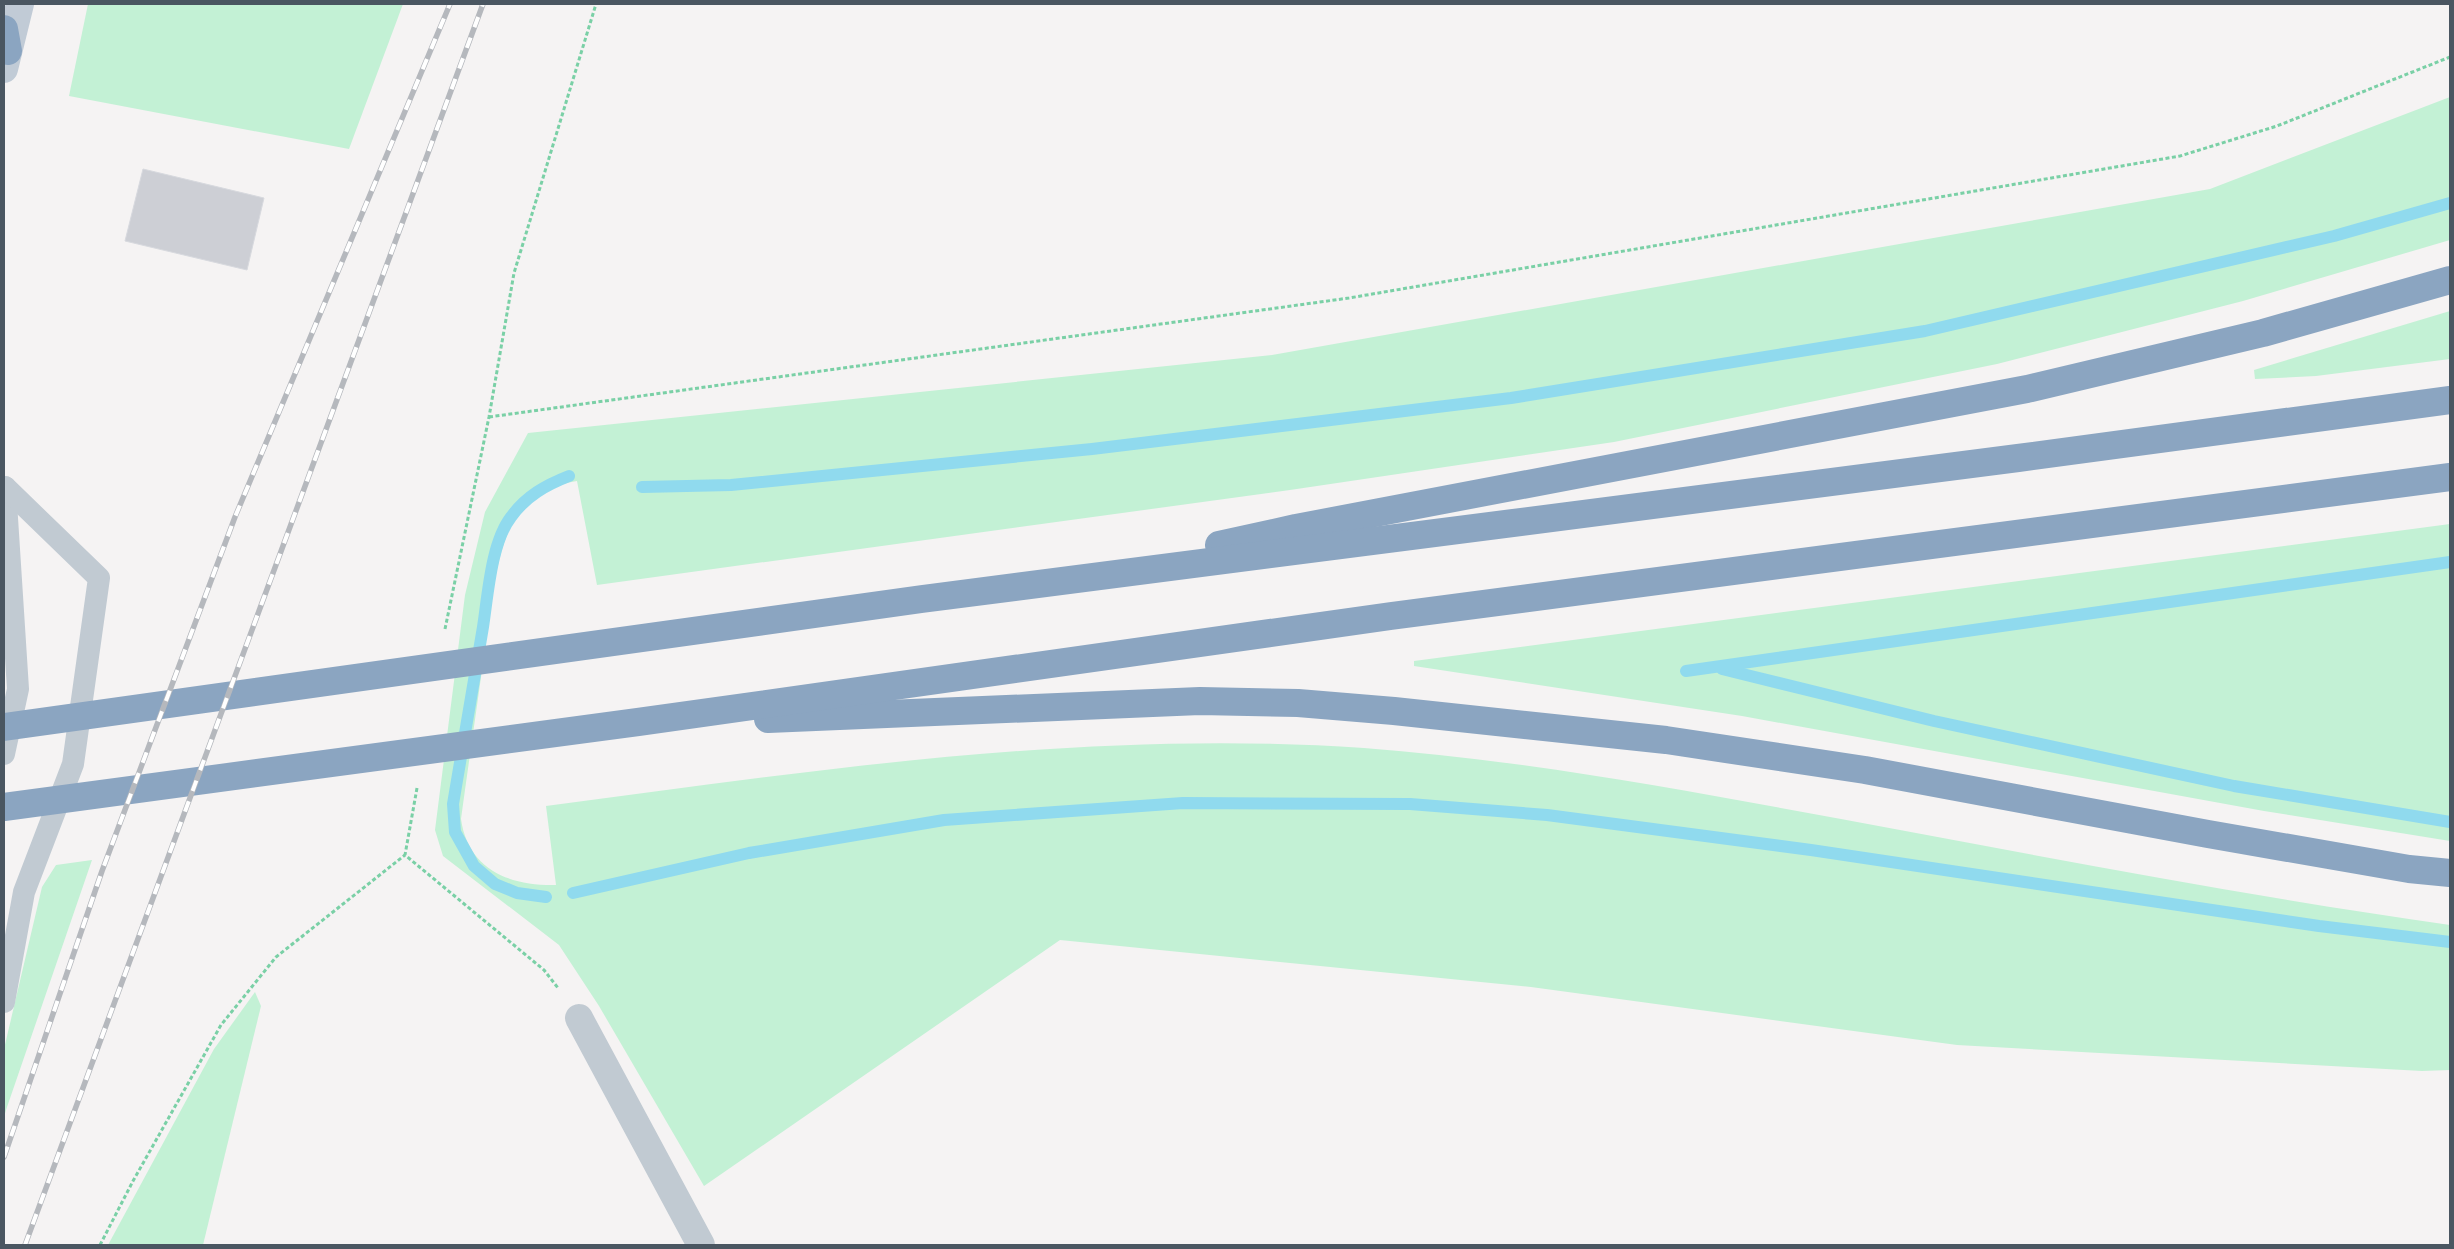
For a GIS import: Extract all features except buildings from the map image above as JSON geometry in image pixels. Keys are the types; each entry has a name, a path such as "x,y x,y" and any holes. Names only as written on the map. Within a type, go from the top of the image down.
{"highway":[{"path":"1052,582 1296,528 2027,389 2263,333 2450,280"},
{"path":"4,727 494,657 1052,582 2018,458 2450,400"},
{"path":"4,807 638,722 1391,616 2450,477"},
{"path":"638,722 844,717 1200,701 1317,704 1666,740 1837,766 2208,834 2409,869 2450,874"}],"main road":[{"path":"5,49 20,4"}],"street":[{"path":"579,1018 701,1245"}],"lane":[{"path":"4,754 18,689 5,487 99,578 73,764 24,892 4,1002"}],"path":[{"path":"444,638 489,417 514,273 596,4"},
{"path":"489,417 1349,298 2180,156 2277,126 2450,57"},
{"path":"100,1245 133,1181 221,1025 276,957 405,854 417,786"},
{"path":"405,854 544,970 579,1018"}],"green space":[{"path":"88,4 403,4 349,149 69,96"},
{"path":"2450,97 2450,240 2243,301 1997,364 1614,442 1290,490 597,585 577,481 558,486 540,494 519,514 507,534 498,563 461,819 465,837 472,851 482,863 508,878 539,885 556,885 546,806 852,767 954,756 1056,749 1159,744 1261,744 1364,748 1484,760 1663,787 2221,889 2450,925 2450,1070 2422,1071 1957,1045 1531,987 1060,940 704,1186 599,1006 559,945 443,856 435,830 465,595 485,512 528,433 1272,355 2210,189"},
{"path":"2450,311 2450,359 2316,376 2255,379 2254,370"},
{"path":"2450,524 2450,841 2264,811 1742,716 1414,666 1414,661"},
{"path":"92,860 4,1117 4,1049 42,887 56,865"},
{"path":"255,992 261,1006 203,1245 108,1245 214,1049"}],"waterway":[{"path":"642,487 731,485 1092,449 1511,398 1925,331 2334,236 2450,203"},
{"path":"546,897 517,893 495,884 474,866 455,832 453,804 491,570 499,541 504,528 523,503 544,487 569,476"},
{"path":"1686,671 2450,562"},
{"path":"1722,669 1934,721 2234,786 2450,822"},
{"path":"573,893 749,853 944,820 1183,803 1410,804 1547,815 1811,850 2319,926 2450,942"}],"railway":[{"path":"4,1157 102,871 235,517 450,4"},
{"path":"25,1245 483,4"}]}
